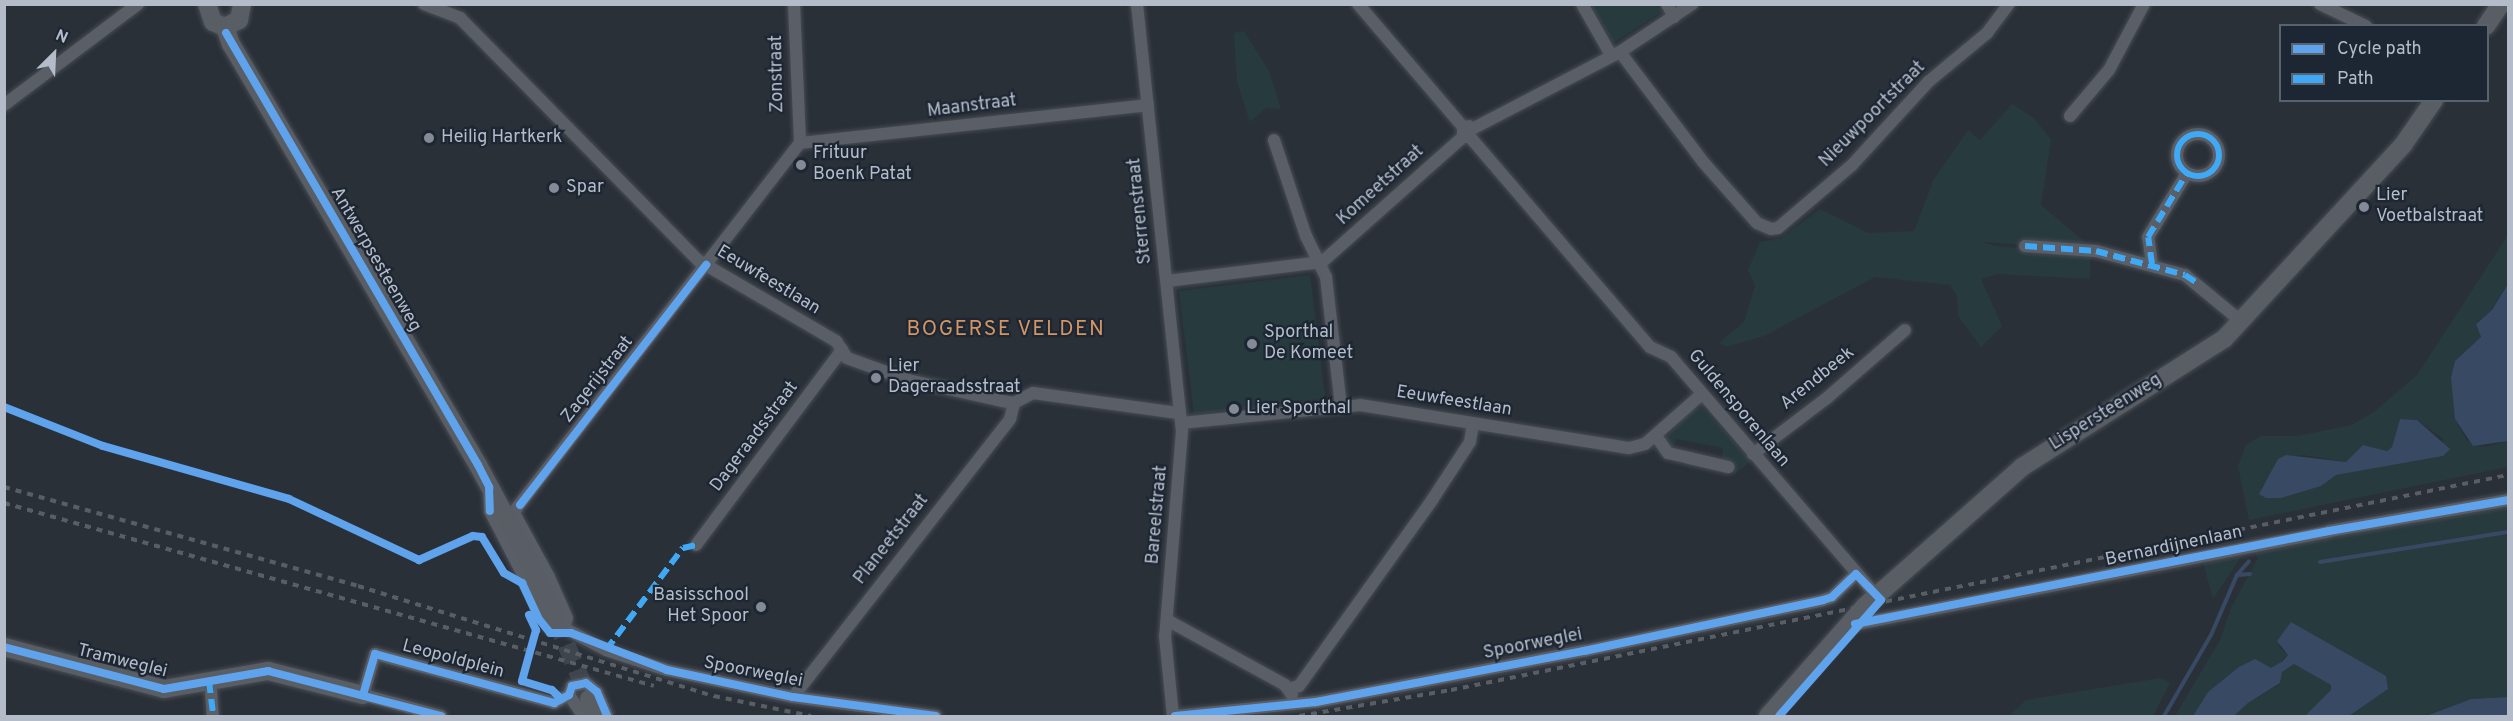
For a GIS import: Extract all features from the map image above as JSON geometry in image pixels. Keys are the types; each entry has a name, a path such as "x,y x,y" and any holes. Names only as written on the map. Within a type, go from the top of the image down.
{"street":[{"path":"4,105 138,4"},
{"name":"Antwerpsesteenweg","path":"207,4 213,22 225,27 231,44 489,487 564,627"},
{"name":"Eeuwfeestlaan","path":"424,4 460,18 706,265 836,341 847,358 908,380 1014,403 1033,393 1180,418 1360,405 1629,448 1645,444 1702,394"},
{"name":"Zonstraat","path":"794,4 800,144"},
{"name":"Sterrenstraat","path":"1137,4 1180,418"},
{"name":"Guldensporenlaan","path":"1358,4 1650,347 1671,357 1856,574"},
{"path":"1582,4 1616,53"},
{"path":"1666,4 1674,17"},
{"name":"Komeetstraat","path":"1322,262 1467,133 1616,53 1692,4"},
{"name":"Nieuwpoortstraat","path":"1616,53 1704,163 1757,223 1771,230 1778,228 1852,165 1928,82 1987,33 2009,4"},
{"path":"2070,116 2109,70 2144,4"},
{"path":"2320,4 2362,24"},
{"path":"2487,24 2500,4"},
{"path":"225,27 239,20 242,5"},
{"name":"Lispersteenweg","path":"1768,717 1846,626 1876,595 2022,467 2224,339 2403,145 2433,102"},
{"name":"Maanstraat","path":"800,144 1148,105"},
{"path":"1274,140 1306,236 1322,262 1341,406"},
{"name":"Zagerijstraat","path":"564,627 567,618 549,577 514,513 800,144"},
{"path":"2152,264 2148,237 2187,173"},
{"path":"2025,246 2096,251 2152,264 2192,278 2242,322"},
{"path":"1167,281 1322,262"},
{"name":"Arendbeek","path":"1753,454 1828,397 1905,330"},
{"name":"Dageraadsstraat","path":"696,545 842,350"},
{"name":"Planeetstraat","path":"793,697 1010,419 1014,403"},
{"name":"Bareelstraat","path":"1174,717 1167,620 1180,418"},
{"path":"1289,689 1299,686 1432,500 1470,442 1473,423"},
{"path":"1656,435 1668,453 1728,467"},
{"name":"Bernardijnenlaan","path":"1846,626 2329,531 2508,500"},
{"path":"1856,574 1876,595"},
{"name":"Spoorweglei","path":"1174,717 1294,705 1584,651 1823,600 1832,597 1856,574"},
{"path":"1167,620 1289,689 1294,705"},
{"name":"Spoorweglei","path":"564,627 667,670 793,697 936,717"},
{"name":"Tramweglei","path":"4,647 164,689 268,671 363,695"},
{"name":"Leopoldplein","path":"363,695 375,654 554,704 569,695 572,686 578,682 593,686 607,717"},
{"path":"211,690 213,717"},
{"path":"363,695 441,717"},
{"path":"569,695 583,717"},
{"path":"589,699 597,717"}],"green space":[{"path":"1590,5 1657,5 1662,12 1613,43"},
{"path":"1244,31 1269,71 1281,109 1266,108 1250,122 1237,82 1234,33"},
{"path":"2012,104 2035,119 2051,140 2041,205 2087,244 2082,249 1981,242 1995,246 2090,254 2090,279 1997,274 1981,279 2002,326 1981,347 1958,316 1957,296 1950,285 1875,277 1764,336 1726,347 1719,343 1744,322 1755,286 1748,270 1760,242 1781,238 1820,209 1868,233 1914,231 1934,179 1968,130 1980,140"},
{"path":"2508,235 2508,284 2492,310 2476,323 2481,337 2455,361 2455,419 2467,441 2484,447 2508,441 2508,467 2249,520 2238,466 2246,445 2261,436 2297,436 2352,425 2375,411 2417,375","holes":["2400,419 2417,420 2443,439 2443,456 2260,488 2269,480 2278,459 2302,455 2346,462 2363,445 2387,451 2392,447"]},
{"name":"Sporthal De Komeet","path":"1310,275 1325,398 1194,414 1179,291"},
{"path":"1703,408 1751,461 1735,474 1722,460 1723,448 1676,439 1673,449 1665,438 1693,409"},
{"path":"2508,503 2508,697 2470,699 2426,716 2349,716 2388,689 2277,645 2288,655 2277,666 2208,692 2193,716 2175,716 2220,640 2231,608 2258,558 2254,552"},
{"path":"2253,552 2241,557 2213,599 2203,562"},
{"path":"2294,664 2331,685 2331,690 2305,716 2234,716 2248,703 2280,684 2282,672"},
{"path":"2161,678 2170,683 2153,716 2009,716 2026,700"}],"water":[{"path":"2508,284 2508,441 2473,446 2455,419 2451,378 2455,361 2481,337 2476,324 2492,310"},
{"path":"2400,419 2417,420 2450,449 2443,456 2336,475 2321,486 2281,498 2266,498 2259,494 2278,459 2286,455 2346,462 2363,445 2387,451 2392,447"},
{"path":"2291,622 2386,676 2388,689 2349,716 2305,716 2331,690 2331,685 2294,664 2282,672 2280,683 2248,703 2234,716 2193,716 2208,692 2239,667 2255,659 2271,668 2283,661 2288,655 2277,641"},
{"path":"2508,697 2508,716 2426,716 2471,699"}],"waterway":[{"path":"2320,562 2508,532"},
{"path":"2164,716 2211,635 2237,575 2249,561"},
{"path":"2238,575 2250,574"}],"tunnel":[{"path":"556,620 589,699"}],"railway":[{"path":"1299,716 1451,690 2508,475"},
{"path":"4,487 358,586 714,696 811,716"},
{"path":"4,503 654,686"}],"marked path":[{"path":"2198,134 2213,140 2219,155 2213,170 2198,176 2183,170 2177,155 2183,140 2198,134"},
{"path":"2152,264 2148,237 2187,173"},
{"path":"2025,246 2096,251 2185,275 2199,284"},
{"path":"606,650 683,548 696,545"},
{"path":"209,681 213,716"}],"cycle path":[{"path":"226,33 478,465 489,487 490,511"},
{"path":"520,505 706,265"},
{"path":"4,407 103,446 289,499 419,560 473,536 482,537 504,573 522,583 538,618 550,633 571,633 667,670 793,697 936,716"},
{"path":"1855,624 2329,531 2508,500"},
{"path":"1175,716 1316,702 1584,651 1823,600 1832,597 1856,574 1881,600 1779,716"},
{"path":"529,615 536,630 522,681 552,690 561,699"},
{"path":"4,647 164,689 268,671 441,716"},
{"path":"363,695 375,654 554,703 569,695 572,686 586,683 597,692 607,716"}],"place":[{"name":"Heilig Hartkerk","path":"429,138"},
{"name":"Frituur Boenk Patat","path":"801,165"},
{"name":"Spar","path":"554,188"},
{"name":"Lier Voetbalstraat","path":"2364,207"},
{"name":"Sporthal De Komeet","path":"1252,344"},
{"name":"Lier Dageraadsstraat","path":"876,378"},
{"name":"Lier Sporthal","path":"1234,409"},
{"name":"Basisschool Het Spoor","path":"761,607"}],"district":[{"name":"BOGERSE VELDEN","path":"1006,330"}]}
